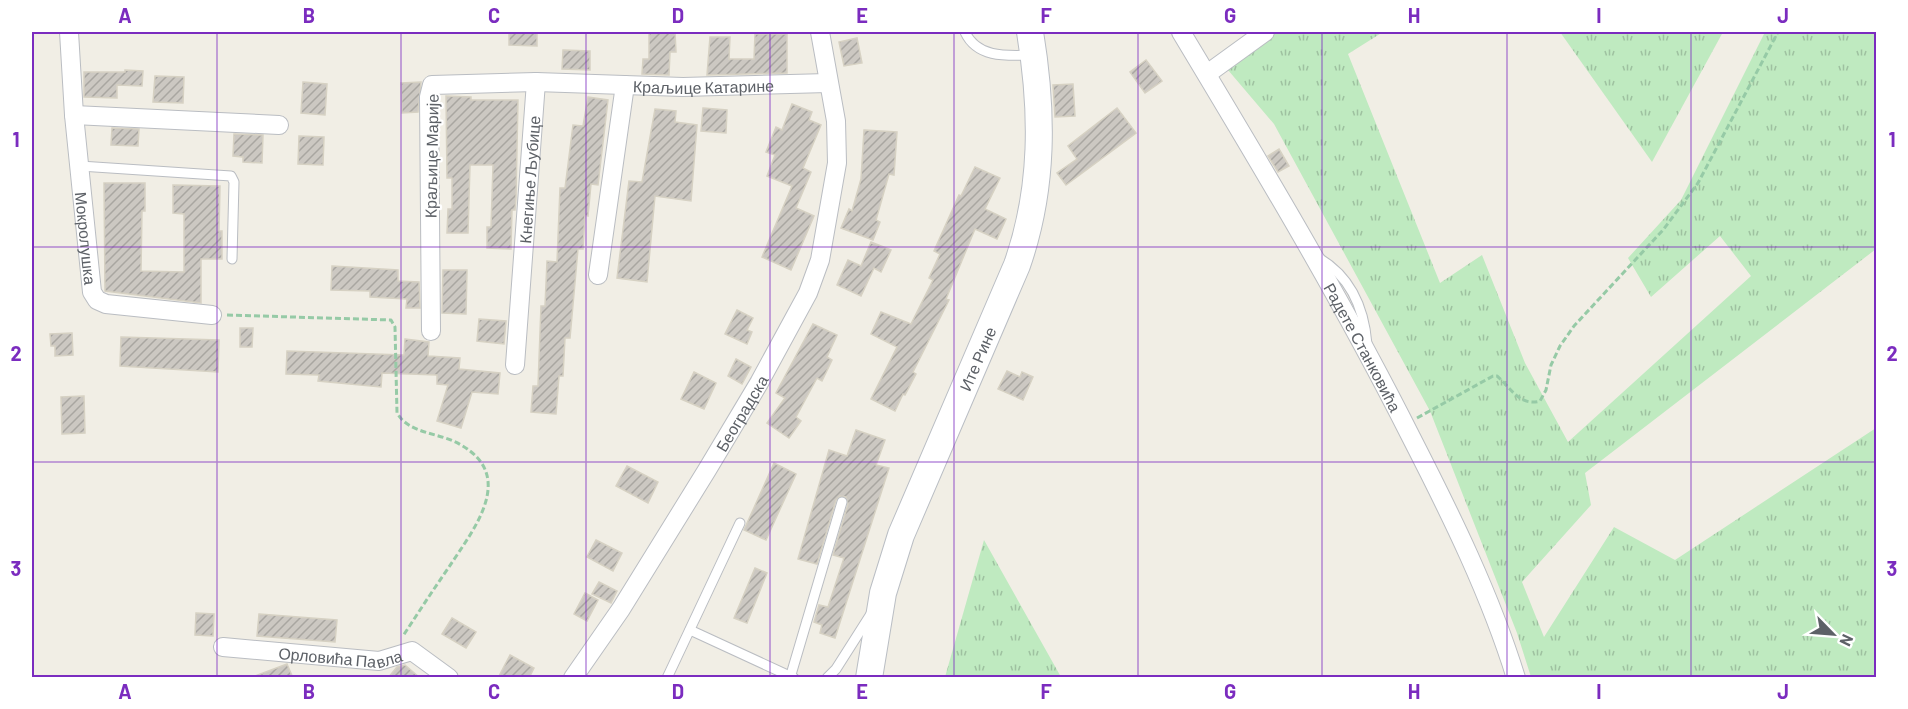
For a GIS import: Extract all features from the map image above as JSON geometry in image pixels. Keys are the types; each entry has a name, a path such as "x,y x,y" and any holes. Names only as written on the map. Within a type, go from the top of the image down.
{"street":[{"name":"Мокролушка","path":"69,32 74,115 90,277 97,300 106,304 212,315"},
{"name":"Београдска","path":"573,678 621,609 707,470 759,383 808,293 820,261 837,163 836,121 820,32"},
{"name":"Радете Станковића","path":"1181,32 1368,352 1405,424 1501,629 1516,678"},
{"path":"1207,74 1265,32"},
{"name":"Ите Рине","path":"869,678 880,607 901,535 1023,249 1040,152 1039,89 1032,43"},
{"path":"537,82 625,85"},
{"name":"Краљице Марије","path":"431,331 430,89 437,83 537,82"},
{"name":"Кнегиње Љубице","path":"515,365 537,82"},
{"name":"Краљице Катарине","path":"597,275 625,85 683,87 828,83"},
{"path":"74,115 279,125"},
{"name":"Орловића Павла","path":"223,647 387,660 412,651 449,678"}],"lane":[{"path":"965,32 974,47 1010,56 1032,43"},
{"name":"Мокролушка","path":"80,166 231,176 234,182 232,259"},
{"path":"690,630 792,677 842,502"},
{"path":"667,678 740,523"},
{"path":"827,678 836,669 873,611 880,607"}],"path":[{"path":"1405,424 1492,376 1497,376 1514,395 1523,400 1534,403 1540,401 1546,390 1551,365 1560,346 1574,326 1663,230 1698,183 1778,32"},
{"path":"212,315 391,320 395,327 397,413 402,422 456,441 472,451 484,466 487,480 483,516 387,660"}],"green space":[{"path":"1274,32 1383,32 1348,54 1440,283 1482,255 1525,363 1568,442 1751,276 1720,236 1651,297 1628,258 1681,200 1765,32 1876,32 1876,249 1585,473 1591,505 1522,582 1544,637 1614,527 1675,560 1876,428 1876,677 1531,677 1517,633 1430,411 1274,124 1228,70"},
{"path":"1560,32 1723,32 1652,162"},
{"path":"984,540 1061,677 945,677"}],"building":[{"path":"509,32 537,32 537,46 509,45"},
{"path":"649,32 675,32 676,52 670,52 669,75 642,74 643,59 649,59"},
{"path":"755,34 787,34 787,73 707,75 710,37 730,37 729,59 754,59"},
{"path":"857,38 862,63 844,66 839,42"},
{"path":"563,50 590,51 590,70 562,69"},
{"path":"1146,60 1162,81 1145,93 1130,72"},
{"path":"125,70 143,71 142,86 117,85 117,98 84,97 84,72 125,72"},
{"path":"155,76 184,77 183,103 153,102"},
{"path":"303,82 327,84 325,115 301,113"},
{"path":"421,82 418,112 402,113 401,83"},
{"path":"1073,84 1075,116 1055,117 1053,85"},
{"path":"446,96 471,97 471,100 518,100 516,197 515,210 512,210 511,249 487,248 487,227 491,227 493,165 470,165 468,233 447,233 448,209 452,209 452,178 447,178"},
{"path":"588,97 608,100 598,185 591,184 588,216 585,215 583,249 578,249 570,338 565,338 563,376 559,376 556,414 531,412 533,386 538,386 541,306 545,306 547,261 557,262 560,188 565,188 573,125 583,126"},
{"path":"792,104 812,112 809,120 821,125 803,168 811,172 796,208 814,216 791,270 762,257 792,186 767,176 775,155 766,152 776,127 782,130"},
{"path":"703,108 727,110 726,133 701,131"},
{"path":"1117,108 1136,133 1066,185 1057,173 1077,159 1068,146"},
{"path":"655,109 676,111 675,122 697,125 691,201 655,196 647,282 617,278 629,181 642,182"},
{"path":"112,128 139,129 138,146 111,145"},
{"path":"864,130 897,132 894,175 889,174 876,220 880,222 873,240 841,228 849,209 852,211 861,179"},
{"path":"234,134 263,135 262,163 243,162 243,157 233,156"},
{"path":"299,136 324,137 323,165 298,164"},
{"path":"1279,149 1289,166 1278,172 1268,156"},
{"path":"975,167 1000,178 985,209 1006,219 997,239 975,229 946,299 949,300 913,372 916,374 895,411 871,399 897,347 871,334 881,312 911,324 933,280 929,278 940,254 934,251 959,195 961,196"},
{"path":"104,183 145,183 141,271 184,272 184,214 173,213 173,185 220,186 219,231 222,231 222,259 201,259 201,303 105,291"},
{"path":"871,242 891,250 881,272 874,268 861,296 837,285 848,260 861,266"},
{"path":"332,266 398,270 398,281 419,282 420,308 406,308 407,299 370,297 370,291 331,290"},
{"path":"443,270 467,270 466,314 442,313"},
{"path":"737,310 753,318 747,330 752,332 747,344 725,334"},
{"path":"479,319 506,321 504,344 477,341"},
{"path":"813,324 837,335 827,357 832,360 822,381 817,378 796,417 801,421 789,438 767,423 785,398 776,393"},
{"path":"240,328 253,328 252,347 240,347"},
{"path":"72,333 73,355 55,356 55,346 51,346 50,334"},
{"path":"121,337 219,340 218,372 120,366"},
{"path":"405,339 429,342 428,356 460,358 459,369 500,373 498,394 472,392 461,428 437,421 448,385 437,384 437,375 382,373 381,387 318,381 319,375 286,374 287,351 404,355"},
{"path":"736,359 751,367 742,384 728,376"},
{"path":"1007,371 1020,377 1022,372 1033,377 1023,400 998,389"},
{"path":"694,372 716,383 704,409 681,399"},
{"path":"84,396 85,433 62,434 61,397"},
{"path":"856,430 885,440 876,465 889,468 835,638 820,633 822,625 814,622 819,605 828,607 844,558 833,555 848,504 846,497 840,496 836,500 817,564 798,559 829,450 847,456"},
{"path":"774,463 796,474 766,540 744,530"},
{"path":"627,466 658,482 648,503 616,486"},
{"path":"596,540 622,553 613,571 587,557"},
{"path":"755,568 767,573 747,623 734,618"},
{"path":"599,582 617,591 611,603 592,594"},
{"path":"585,593 598,600 587,621 574,614"},
{"path":"196,613 214,614 213,636 195,635"},
{"path":"259,614 337,620 335,642 257,636"},
{"path":"452,618 476,632 466,648 442,634"},
{"path":"510,655 534,668 529,678 498,678"},
{"path":"287,664 293,678 255,678 255,676"},
{"path":"405,665 420,678 388,678 397,667"}]}
